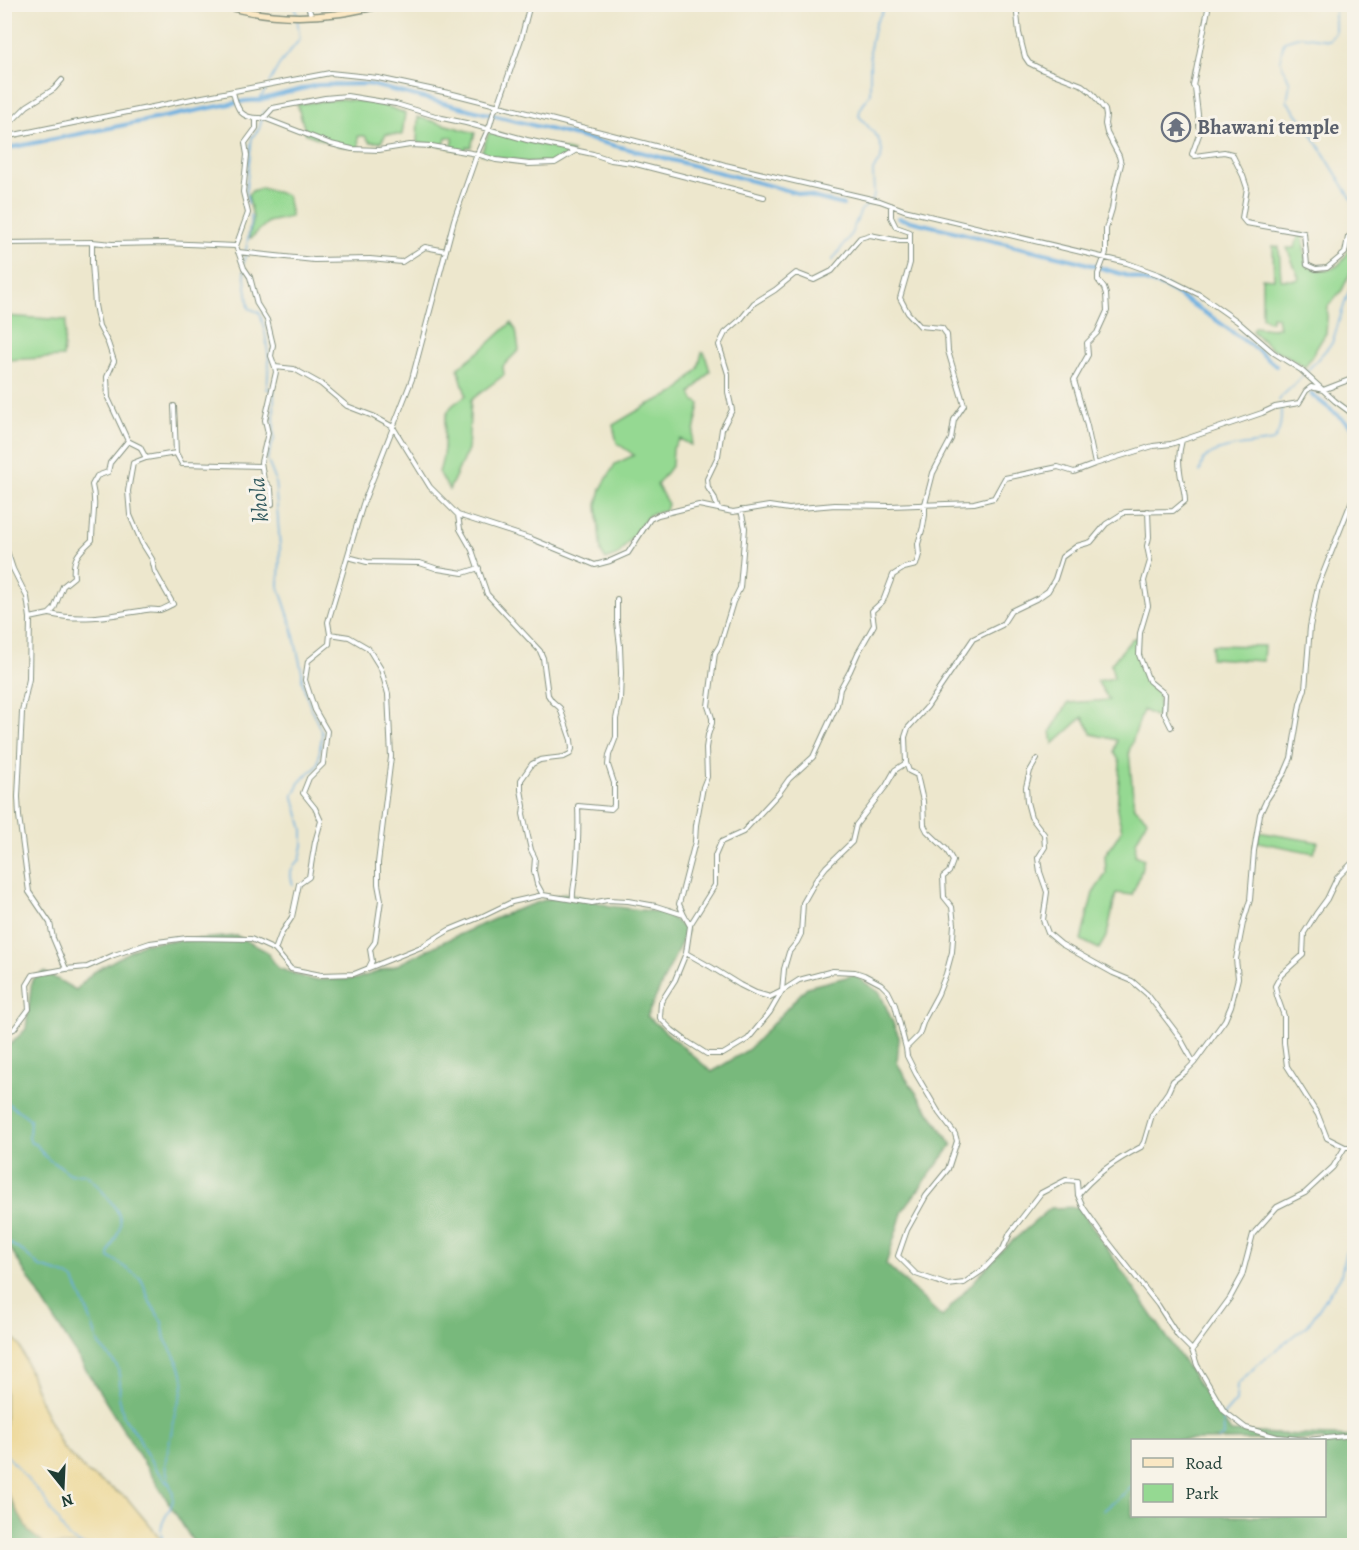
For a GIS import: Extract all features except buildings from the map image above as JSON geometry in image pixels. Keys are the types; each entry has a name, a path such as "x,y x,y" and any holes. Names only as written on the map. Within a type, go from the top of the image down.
{"street":[{"path":"218,4 259,13 291,16 335,14 387,4"},
{"path":"307,4 309,15"},
{"path":"275,950 281,934 292,917 299,884 309,877 321,821 315,808 303,793 309,778 323,764 327,731 315,710 305,680 308,661 329,644 328,622 363,504 412,379 454,220 477,154 498,106 521,39 530,4"},
{"path":"1016,4 1025,57 1029,63 1082,85 1092,93 1105,110 1107,133 1121,164 1106,229 1106,253 1098,274 1098,280 1106,294 1107,312 1097,333 1087,343 1088,355 1074,380 1095,464"},
{"path":"1209,4 1193,86 1200,132 1192,154 1195,156 1224,152 1232,154 1247,188 1242,218 1246,224 1304,233 1307,265 1316,269 1327,268 1345,253 1348,237 1354,232"},
{"path":"4,137 330,73 378,78 453,94 725,165 870,199 904,210 1127,263 1160,275 1200,295 1237,321 1275,353 1309,376 1335,401 1354,415"},
{"path":"4,123 12,121 27,106 54,89 62,80"},
{"path":"233,92 237,108 245,116 258,118 256,128 245,143 243,192 248,213 236,246 250,277 257,304 267,320 273,345 271,356 276,372 265,420 268,433 261,462 264,480 271,489 272,504"},
{"path":"575,151 555,164 529,164 496,160 477,154 432,146 410,145 379,150 352,149 331,144 264,118 273,108 347,96 396,104 442,118 489,127 575,151 764,196"},
{"path":"891,205 891,217 896,227 910,232 910,263 900,298 908,313 920,326 942,328 947,335 948,351 964,405 954,420 951,439 933,473 925,504 916,565 904,568 893,575 883,601 872,611 874,625 840,689 837,705 813,757 789,779 780,793 743,832 721,842 715,856 715,885 690,926 686,953 675,980 662,1002 660,1018 672,1030 707,1054 723,1054 748,1039 770,1012 782,991 784,969 789,952 801,934 803,903 816,880 852,842 855,825 886,786 895,770 906,763"},
{"path":"718,509 708,488 707,479 718,456 722,429 732,410 728,392 728,374 719,345 725,333 741,320 754,303 796,273 814,280 832,271 860,238 870,235 910,242"},
{"path":"4,243 92,242 236,246"},
{"path":"92,242 99,326 114,361 107,377 108,398 128,441 140,447 146,458"},
{"path":"238,252 314,260 370,259 402,262 425,247 446,251"},
{"path":"275,367 294,369 321,384 346,406 393,426 430,487 458,515 532,539 595,565 628,552 650,519 658,515 699,505 732,512 769,506 789,509 835,505 974,503 994,498 1005,478 1058,467 1074,472 1153,446 1171,444 1275,407 1299,403 1311,387 1323,390 1354,378"},
{"path":"174,406 176,453 182,464 261,466"},
{"path":"906,1048 919,1035 946,974 952,952 954,924 952,907 944,897 943,877 949,872 953,861 946,849 927,831 924,825 923,801 916,775 909,771 906,763 905,737 908,728 927,707 973,639 1002,625 1011,611 1048,591 1055,579 1062,557 1077,546 1090,542 1106,524 1125,512 1173,511 1185,501 1179,454 1182,439"},
{"path":"49,614 54,609 63,586 74,577 74,562 79,552 92,540 96,497 92,485 97,476 108,472 110,463 128,441"},
{"path":"30,618 49,614 64,618 97,617 148,609 161,610 173,604 155,572 152,559 130,515 128,491 133,463 146,458 176,453"},
{"path":"1078,1195 1109,1165 1141,1146 1152,1115 1173,1081 1194,1063 1225,1020 1238,978 1236,959 1250,900 1258,820 1267,799 1285,772 1291,758 1300,704 1305,689 1310,627 1318,586 1354,495"},
{"path":"690,926 679,904 695,842 696,825 707,777 706,748 712,723 708,706 715,652 720,645 733,602 740,588 745,528 741,510"},
{"path":"1148,510 1147,546 1150,561 1144,581 1148,606 1140,633 1139,655 1149,681 1165,694 1164,713 1171,727"},
{"path":"458,515 460,529 479,568 488,594 540,651 548,695 560,708 571,740 572,749 564,758 540,760 532,764 521,780 523,814 535,858 534,871 537,884 543,895"},
{"path":"4,542 27,597 30,618 28,679 22,712 18,797 29,892 50,922 53,938 66,969"},
{"path":"348,557 367,562 420,562 438,569 463,573 479,568"},
{"path":"573,900 572,890 578,846 578,806 602,809 611,809 614,806 614,783 608,765 609,755 616,738 616,719 620,700 621,673 617,599"},
{"path":"330,634 349,637 368,648 381,669 388,694 390,757 378,863 381,900 375,942 370,949 372,961 367,970"},
{"path":"1037,759 1030,771 1026,787 1031,817 1044,834 1045,847 1038,858 1047,892 1043,920 1048,933 1060,944 1132,981 1147,994 1179,1036 1194,1063"},
{"path":"1354,861 1337,878 1327,899 1304,933 1303,955 1281,975 1275,986 1276,996 1284,1016 1287,1066 1318,1115 1327,1138 1345,1147 1354,1147"},
{"path":"4,1033 14,1029 29,1009 27,985 33,975 87,967 150,943 187,938 251,939 275,950 291,969 321,975 354,974 421,947 449,930 512,902 543,895 592,903 607,900 628,902 656,906 684,915"},
{"path":"686,953 756,993 770,998 799,980 833,971 855,972 864,975 881,984 888,991 895,1005 907,1056 939,1113 955,1134 957,1142 948,1169 926,1196 907,1230 898,1256 916,1274 948,1285 964,1283 983,1270 1003,1249 1010,1233 1041,1193 1065,1180 1077,1181 1078,1195 1083,1207 1158,1305 1178,1336 1192,1350 1197,1365 1224,1411 1246,1428 1277,1437 1298,1439"},
{"path":"1192,1350 1230,1298 1242,1276 1253,1234 1277,1207 1305,1193 1333,1167 1345,1147"},
{"path":"1317,1439 1354,1435"}],"green space":[{"path":"342,99 378,103 405,113 402,135 386,134 381,142 370,142 365,136 358,136 359,148 340,146 306,134 297,104"},
{"path":"418,117 475,133 471,147 466,147 465,151 449,148 453,143 453,137 446,137 444,146 417,143"},
{"path":"489,132 573,152 555,163 524,162 481,154"},
{"path":"261,188 287,195 291,217 268,222 251,238 249,237 253,217 248,195"},
{"path":"1300,233 1303,234 1306,265 1323,270 1333,268 1342,262 1354,237 1354,265 1342,290 1328,306 1326,333 1305,367 1271,348 1252,331 1254,327 1273,329 1279,327 1277,317 1272,316 1269,321 1262,317 1262,278 1274,279 1273,246 1279,247 1281,280 1299,278 1287,248 1294,248"},
{"path":"4,316 66,320 63,357 5,360"},
{"path":"511,323 516,330 519,350 503,366 504,375 471,400 468,449 449,490 439,472 444,448 446,416 453,405 466,395 458,368"},
{"path":"702,352 704,352 710,371 691,393 694,400 700,404 691,445 680,439 673,448 672,465 657,485 668,504 666,510 649,515 618,555 606,560 601,552 597,505 601,489 615,464 634,455 617,443 613,425 647,405 677,392 698,369"},
{"path":"1137,637 1141,669 1159,695 1160,719 1143,710 1129,751 1134,807 1147,819 1136,842 1135,855 1144,859 1132,895 1116,893 1107,935 1099,949 1081,940 1093,893 1106,874 1105,855 1122,830 1117,810 1120,762 1114,752 1117,740 1092,734 1083,717 1053,744 1051,731 1068,703 1109,700 1097,681 1114,678 1111,664 1132,639"},
{"path":"1212,645 1264,646 1263,661 1211,658"},
{"path":"1258,832 1318,842 1314,853 1258,842"},
{"path":"565,893 610,906 665,913 687,930 647,1016 712,1072 749,1049 807,987 854,975 880,993 899,1037 897,1062 952,1145 903,1210 886,1264 942,1317 1003,1249 1051,1208 1079,1207 1231,1432 1354,1437 1354,1545 195,1545 5,1240 5,1050 26,1029 32,980 44,972 76,990 92,973 144,943 237,936 266,951 278,968 312,980 356,979 395,966 510,912"},
{"path":"4,1489 29,1532 46,1545 5,1545"}],"sand":[{"path":"5,1327 20,1346 43,1408 63,1448 89,1474 127,1498 166,1545 46,1545 29,1532 5,1489"}],"waterway":[{"name":"khola","path":"269,83 279,65 300,39 295,4"},
{"path":"832,261 850,236 861,210 872,202 874,195 873,170 881,159 882,150 878,138 859,116 870,93 870,48 875,24 887,4"},
{"path":"1335,4 1335,33 1329,40 1301,36 1284,41 1280,60 1290,83 1287,101 1308,128 1354,203"},
{"path":"4,149 259,100 317,85 368,84 843,205"},
{"name":"khola","path":"259,100 267,88"},
{"name":"khola","path":"248,204 246,191 252,137 259,129 264,111"},
{"name":"khola","path":"244,263 250,215"},
{"path":"898,218 1074,260 1165,287 1216,320 1276,366"},
{"name":"khola","path":"244,271 249,308 260,313 265,332 269,361 267,389 274,390 274,439 267,459 275,479 280,548 279,587 291,623 302,681 322,733 318,763 315,769 298,784 293,794 303,830 300,860 291,872 293,885"},
{"path":"1279,401 1332,343 1347,296 1354,284"},
{"path":"1311,394 1354,428"},
{"path":"1200,472 1204,459 1217,451 1273,441 1279,430 1281,409"},
{"path":"4,1097 9,1105 30,1120 31,1143 36,1144 46,1157 68,1173 83,1173 89,1177 118,1213 120,1224 109,1258 140,1278 162,1322 165,1339 179,1364 184,1380 165,1465 170,1486"},
{"path":"1220,1439 1224,1436 1223,1416 1236,1401 1237,1385 1257,1365 1308,1325 1341,1276 1345,1254 1354,1237"},
{"path":"4,1240 25,1253 40,1267 61,1273 74,1280 99,1345 118,1368 119,1397 124,1418 138,1436 156,1469 168,1483"},
{"path":"4,1452 43,1497 68,1537 84,1546"},
{"path":"164,1546 161,1530 172,1505 171,1487"},
{"path":"1103,1511 1131,1488"}],"place":[{"name":"Bhawani temple","path":"1176,127"}]}
